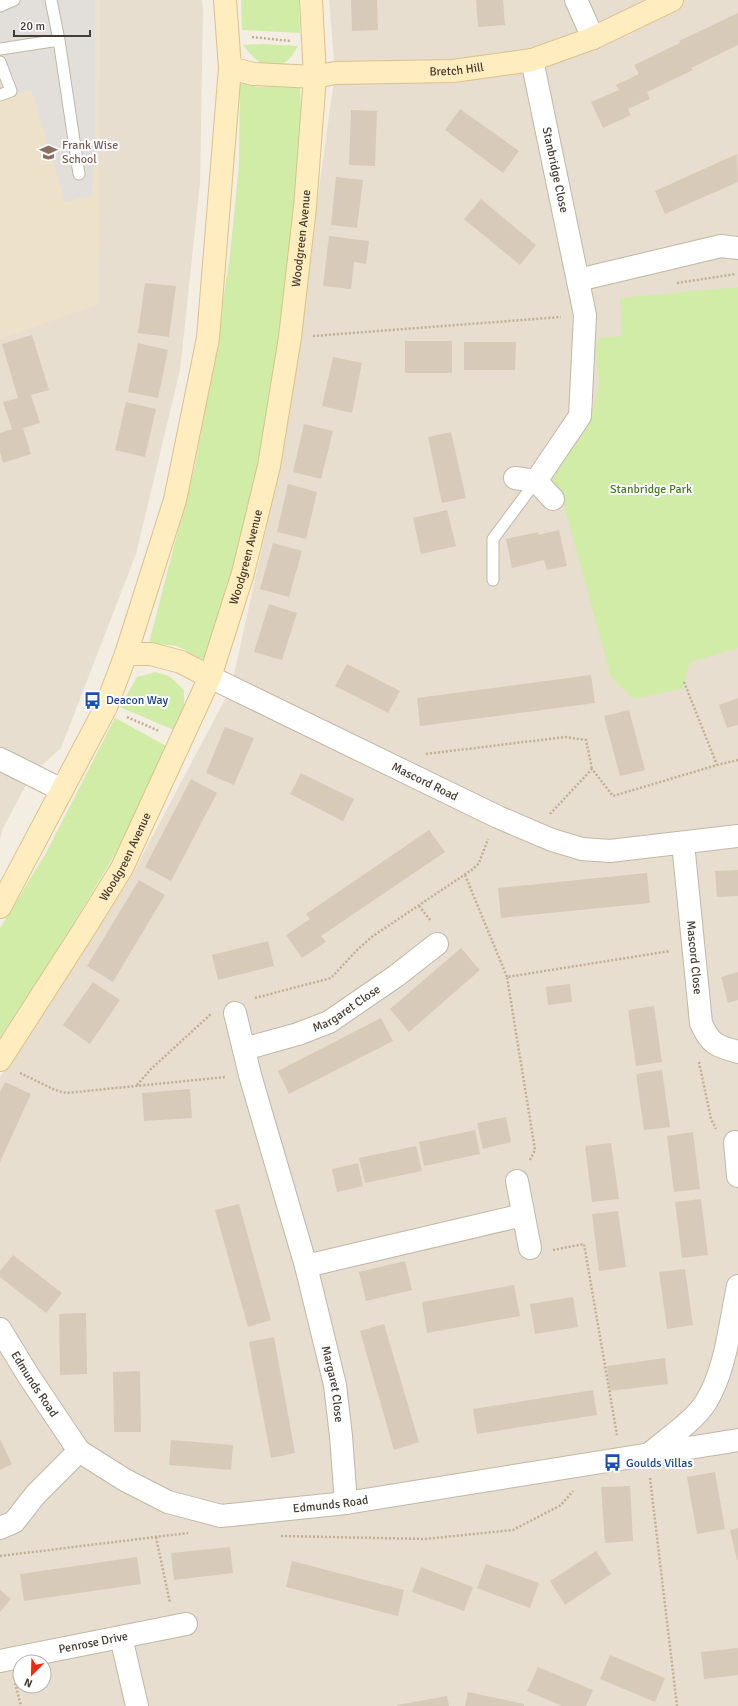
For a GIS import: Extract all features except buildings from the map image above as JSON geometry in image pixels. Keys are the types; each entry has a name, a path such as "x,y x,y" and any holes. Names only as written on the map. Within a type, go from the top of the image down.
{"street":[{"path":"0,906 106,707 126,654 175,500 208,338 230,68 225,0"},
{"name":"Woodgreen Avenue","path":"7,1065 83,931 122,868 210,678 244,573 269,466 290,337 305,207 315,77 312,0"},
{"path":"576,0 593,38"},
{"name":"Bretch Hill","path":"230,68 253,74 315,77 335,73 453,71 532,60 593,38 672,0"},
{"name":"Stanbridge Close","path":"525,479 580,416 585,315 532,60"},
{"path":"578,280 721,246 738,248"},
{"path":"525,479 553,499"},
{"name":"Mascord Road","path":"126,654 151,654 181,662 210,678 498,817 552,840 582,849 603,850 683,843 738,836"},
{"path":"0,759 62,790"},
{"name":"Mascord Close","path":"683,843 701,1023 707,1037 716,1044 738,1052"},
{"name":"Margaret Close","path":"244,1049 298,1034 329,1022 396,976 437,944"},
{"name":"Margaret Close","path":"241,1007 244,1049 250,1075 306,1266 335,1385 341,1436 346,1503"},
{"path":"735,1142 738,1176"},
{"path":"517,1181 530,1248"},
{"path":"306,1266 523,1214"},
{"path":"649,1463 706,1403 716,1381 722,1362 738,1286"},
{"name":"Edmunds Road","path":"0,1329 78,1451 125,1480 168,1502 221,1516 346,1503 621,1459 649,1463 738,1440"},
{"path":"0,1528 14,1522 36,1494 78,1451"},
{"name":"Penrose Drive","path":"0,1661 180,1626"},
{"path":"121,1637 137,1706"}],"lane":[{"path":"0,6 14,0"},
{"path":"52,0 79,174"},
{"path":"0,49 59,40"},
{"path":"0,62 11,91 0,95"},
{"name":"Stanbridge Close","path":"493,580 493,539 525,479"}],"path":[{"path":"227,32 295,42 313,38"},
{"path":"290,337 585,315"},
{"path":"684,682 717,765"},
{"path":"106,707 181,741"},
{"path":"399,769 421,755 565,737 586,740 592,770 613,796 738,760"},
{"path":"533,832 592,770"},
{"path":"241,1007 331,978 358,949 373,936 465,875 479,863 498,817"},
{"path":"465,875 507,977 536,1150 517,1181"},
{"path":"507,977 693,947"},
{"path":"137,1086 151,1069 213,1013"},
{"path":"698,1057 711,1119 718,1135 735,1142"},
{"path":"7,1065 55,1090 66,1093 250,1075"},
{"path":"530,1248 532,1254 584,1244 621,1459"},
{"path":"279,1536 425,1539 513,1530 561,1505 596,1463"},
{"path":"649,1463 677,1706"},
{"path":"0,1556 192,1533"},
{"path":"156,1537 180,1626"}],"shaded area":[{"path":"0,0 202,0 203,9 200,183 180,370 136,554 61,748 32,774 3,828 0,838"},
{"name":"Frank Wise School","path":"0,0 100,0 98,304 0,339"},
{"path":"0,0 95,0 95,126 92,195 65,202 31,90 14,96 11,91 0,62"},
{"path":"329,0 738,0 738,1706 0,1706 0,1077 131,877 231,688 281,462 335,73"}],"green space":[{"path":"241,0 299,0 300,33 242,30"},
{"path":"263,44 298,46 286,62 277,66 271,66 260,63 243,45"},
{"path":"240,81 257,87 300,87 302,134 290,266 272,402 235,564 205,661 177,646 149,643 195,465 215,352 230,255 239,164"},
{"name":"Stanbridge Park","path":"738,287 738,648 690,662 682,689 633,699 611,677 564,505 553,485 551,471 570,452 589,424 599,385 595,348 598,338 622,336 620,298"},
{"path":"155,672 169,676 184,690 184,705 174,730 120,707 137,677"},
{"path":"115,718 168,747 114,856 59,947 0,1037 0,928 46,853"}],"place":[{"name":"Frank Wise School","path":"49,152"},
{"name":"Deacon Way","path":"93,700"},
{"name":"Goulds Villas","path":"613,1463"}]}
